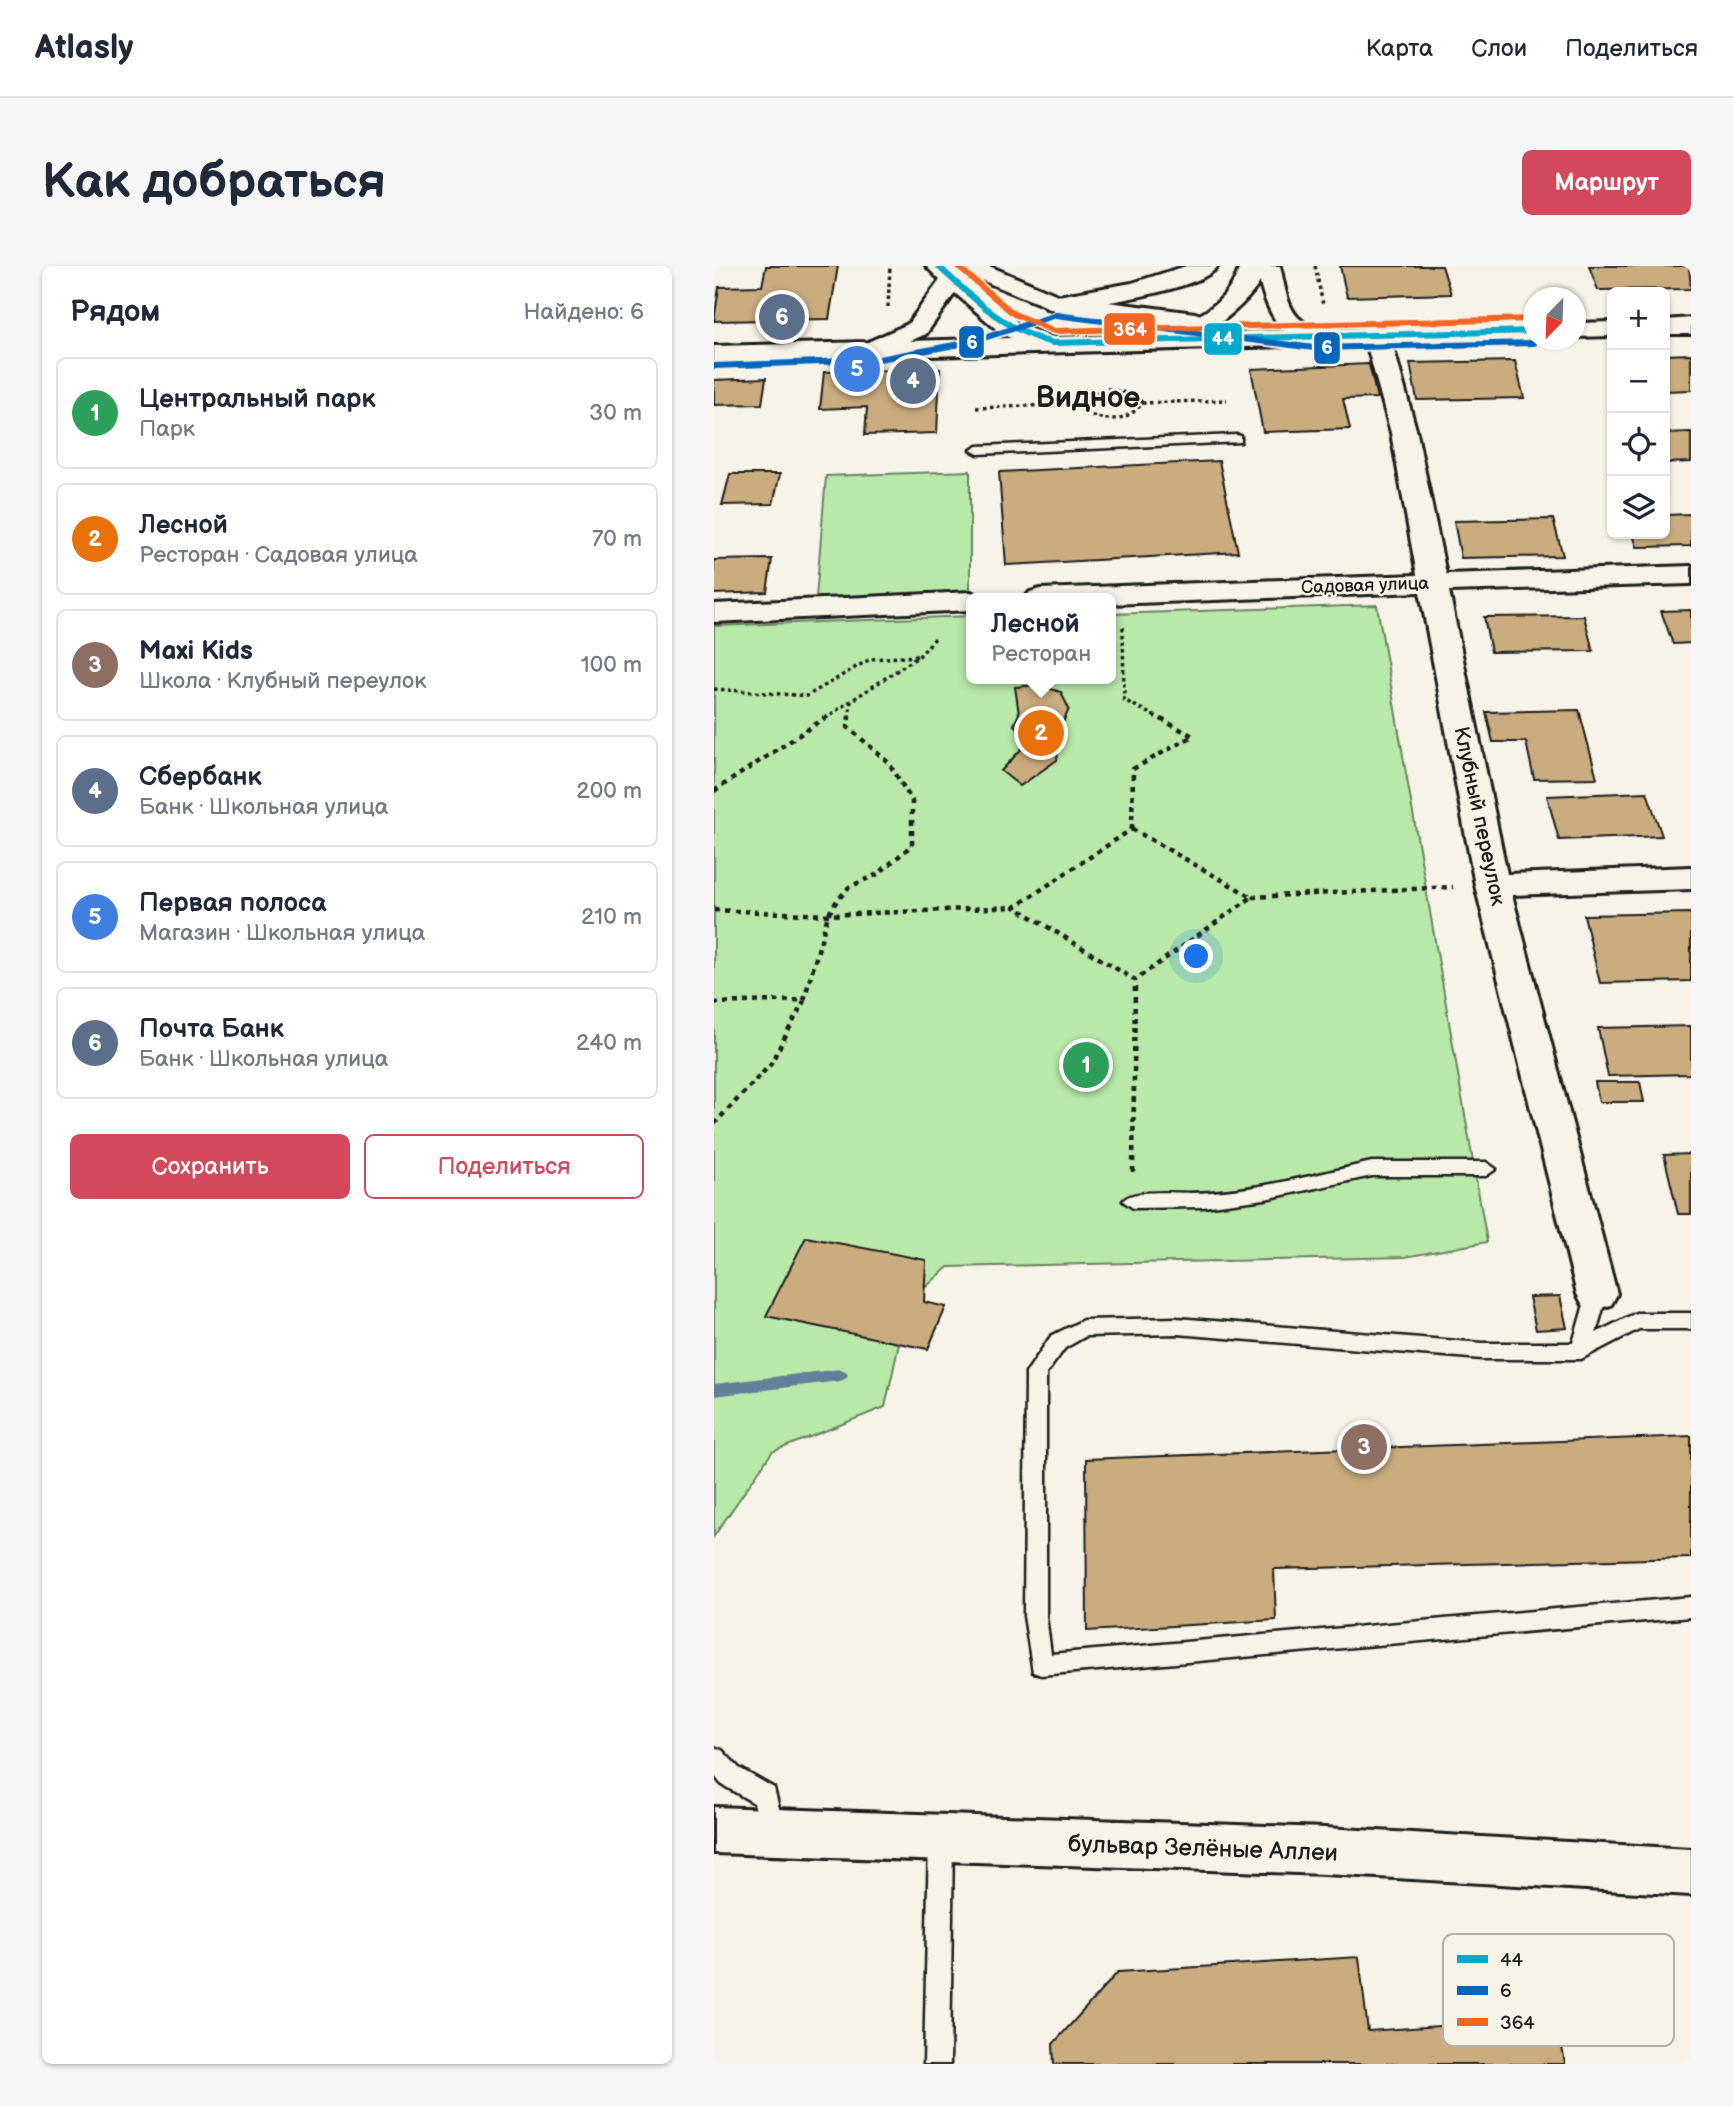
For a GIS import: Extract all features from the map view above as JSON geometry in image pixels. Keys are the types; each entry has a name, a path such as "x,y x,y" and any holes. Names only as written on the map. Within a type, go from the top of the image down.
{"street":[{"path":"873,348 969,330 1122,293 1184,277 1206,266"},
{"path":"1161,341 1208,322 1232,304 1250,281 1252,266"},
{"path":"1268,266 1283,320 1296,330 1315,336"},
{"path":"953,270 1067,305 1095,318 1094,330 1078,338 1053,343 1029,339 1012,330 953,270"},
{"path":"873,348 917,328 953,270"},
{"path":"1067,305 1315,336"},
{"path":"1670,327 1691,326"},
{"path":"1586,329 1607,328"},
{"path":"714,354 1523,331"},
{"name":"Клубный переулок","path":"1377,335 1410,432 1433,582 1505,885 1597,1294"},
{"name":"Садовая улица","path":"1116,595 1691,575"},
{"path":"714,613 966,601"},
{"path":"1505,885 1691,878"},
{"name":"бульвар Зелёные Аллеи","path":"714,1830 1325,1851 1691,1872"}],"lane":[{"path":"978,450 1236,439"},
{"path":"1133,1201 1203,1200 1265,1192 1372,1169 1486,1169"},
{"path":"1581,1351 1597,1294"},
{"path":"1691,1321 1636,1321 1581,1351 1482,1351 1177,1326 1083,1328 1058,1342 1036,1373 1035,1616 1041,1665 1691,1607"},
{"path":"714,1758 730,1776 765,1796 773,1832"},
{"path":"937,2064 940,1839"}],"path":[{"path":"1315,266 1323,306"},
{"path":"976,408 1079,404 1090,392 1108,389 1128,391 1136,395 1142,404"},
{"path":"1079,404 1086,414 1109,420 1132,415 1142,404 1227,400"},
{"path":"1122,614 1124,700 1193,736 1133,769 1132,829"},
{"path":"714,791 919,656 946,626"},
{"path":"714,689 807,696 870,659 919,656"},
{"path":"714,1124 770,1065 804,1000 828,915 849,887 878,874 912,845 912,801 889,764 848,727 851,701"},
{"path":"1132,829 1252,897 1505,885"},
{"path":"714,910 828,915 1015,907 1132,829"},
{"path":"1135,980 1252,897"},
{"path":"1015,907 1135,980"},
{"path":"1133,1201 1135,980"},
{"path":"714,1003 804,1000"}],"green space":[{"path":"970,471 970,592 816,598 826,476"},
{"path":"1377,605 1487,1242 1405,1257 948,1267 908,1303 885,1407 772,1452 714,1536 714,626 966,616 966,684 1116,684 1116,614"}],"building":[{"path":"766,266 838,266 829,319 714,321 719,287 762,286"},
{"path":"1340,266 1442,266 1451,294 1347,297"},
{"path":"1589,266 1689,266 1691,289 1607,287 1607,290 1598,290"},
{"path":"1691,354 1691,390 1670,391 1670,355"},
{"path":"1515,361 1524,398 1417,400 1410,363"},
{"path":"1369,364 1377,398 1343,399 1350,429 1263,432 1251,369"},
{"path":"940,369 937,433 865,435 867,407 820,409 824,372"},
{"path":"766,378 762,404 714,405 714,380"},
{"path":"1691,432 1691,462 1670,463 1670,433"},
{"path":"1219,461 1238,552 1006,565 999,472"},
{"path":"730,474 780,474 773,504 722,505"},
{"path":"1691,514 1691,546 1637,547 1635,539 1670,539 1670,515"},
{"path":"1553,519 1563,556 1461,558 1454,521"},
{"path":"772,559 767,592 714,594 714,560"},
{"path":"1691,610 1691,643 1673,644 1661,611"},
{"path":"1584,616 1593,651 1491,652 1484,617"},
{"path":"1038,685 1061,692 1069,709 1060,729 1057,760 1020,786 1001,771 1026,744 1026,737 1014,725 1019,714 1015,687"},
{"path":"1579,710 1597,778 1534,779 1526,742 1493,742 1486,712"},
{"path":"1647,792 1662,836 1559,840 1547,796"},
{"path":"1691,913 1691,981 1600,983 1584,915"},
{"path":"1691,1026 1691,1074 1608,1076 1598,1028"},
{"path":"1595,1082 1640,1082 1644,1102 1599,1102"},
{"path":"1691,1154 1691,1214 1678,1214 1664,1155"},
{"path":"806,1237 926,1260 924,1302 946,1307 928,1349 766,1316"},
{"path":"1560,1296 1567,1328 1536,1330 1529,1297"},
{"path":"1691,1436 1691,1558 1274,1569 1276,1620 1087,1631 1086,1459"},
{"path":"1359,1957 1368,2031 1443,2026 1443,2046 1562,2046 1565,2064 1054,2064 1053,2044 1118,1972"}],"waterway":[{"path":"714,1390 840,1375"}],"transit line":[{"name":"44","path":"938,266 977,302 1005,323 1036,339 1053,343 1523,331"},
{"name":"364","path":"957,266 1014,314 1026,322 1054,331 1523,319"},
{"name":"6","path":"714,366 874,360 971,342 1056,315 1314,348 1523,343"}],"place":[{"name":"Почта Банк","path":"782,317"},
{"name":"Первая полоса","path":"857,369"},
{"name":"Сбербанк","path":"913,381"},
{"name":"Лесной","path":"1041,733"},
{"name":"Центральный парк","path":"1086,1065"},
{"name":"Maxi Kids","path":"1364,1447"}],"district":[{"name":"Видное","path":"1088,397"}]}
